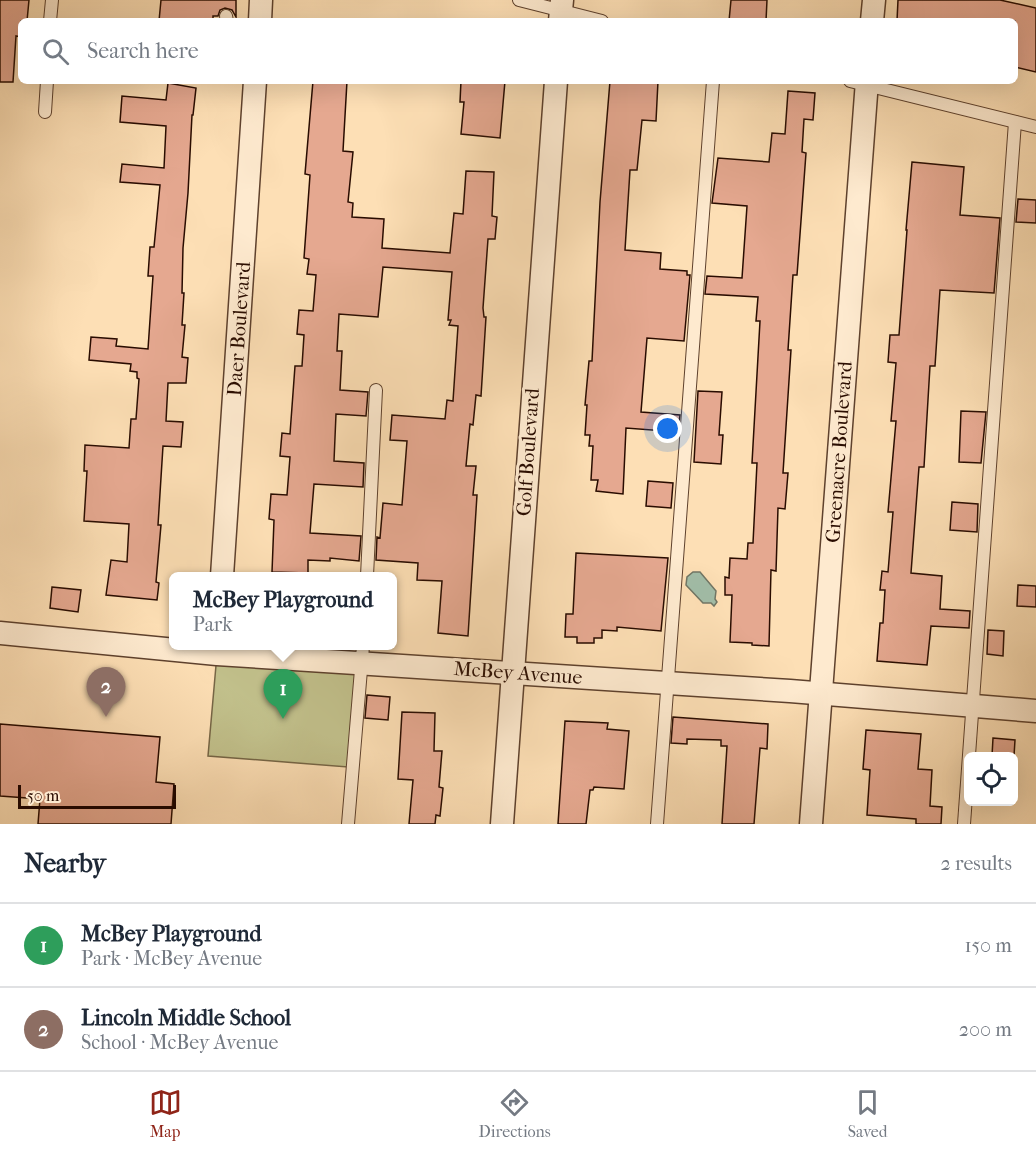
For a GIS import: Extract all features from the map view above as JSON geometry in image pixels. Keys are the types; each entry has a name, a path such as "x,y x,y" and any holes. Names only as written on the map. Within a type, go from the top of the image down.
{"street":[{"path":"260,18 261,0"},
{"path":"872,18 874,0"},
{"name":"Daer Boulevard","path":"222,572 255,84"},
{"name":"Golf Boulevard","path":"502,824 556,84"},
{"name":"Greenacre Boulevard","path":"811,824 861,84"},
{"name":"McBey Avenue","path":"0,633 169,646"},
{"name":"McBey Avenue","path":"217,650 363,654 512,673 1036,711"}],"lane":[{"path":"50,18 52,0"},
{"path":"519,0 591,18"},
{"path":"45,112 47,84"},
{"path":"657,824 713,84"},
{"path":"869,84 1036,127"},
{"path":"964,824 1015,122"},
{"path":"367,572 376,390"},
{"path":"348,824 363,654"}],"shaded area":[{"path":"693,572 700,572 716,591 717,602 714,606 711,603 703,603 686,585 687,577"},
{"path":"217,654 362,662 348,767 208,756"}],"building":[{"path":"0,0 29,0 27,18 18,18 13,82 0,82"},
{"path":"161,0 236,0 236,17 232,10 225,8 213,18 159,18"},
{"path":"731,0 767,0 766,18 729,18"},
{"path":"898,0 1000,0 1036,8 1036,72 1018,68 1018,18 897,18"},
{"path":"168,84 196,88 192,115 183,248 182,325 185,325 182,357 188,358 186,383 168,383 166,421 183,422 181,447 163,446 158,525 161,525 156,582 159,583 157,600 106,595 111,560 127,562 129,524 84,521 87,471 84,471 85,445 129,448 131,419 136,419 139,379 137,372 130,371 131,364 89,360 91,337 117,339 116,346 148,349 153,276 148,276 150,247 154,247 160,185 120,182 122,164 164,168 166,126 120,122 122,96 166,100"},
{"path":"313,84 347,84 343,151 353,152 348,202 353,203 352,217 384,219 382,248 450,253 454,213 463,214 466,171 494,172 492,216 497,217 495,239 488,239 483,308 484,317 486,317 481,396 476,395 473,425 470,424 466,466 476,466 473,495 477,495 468,636 438,633 442,581 417,580 418,563 376,560 377,537 380,538 383,503 402,505 407,441 390,440 392,415 445,419 447,400 453,401 458,326 449,325 451,320 448,320 452,272 383,267 378,317 339,314 337,351 342,351 340,390 368,392 366,416 336,414 334,461 364,463 363,487 314,484 310,533 361,536 359,561 330,558 330,561 308,560 308,572 272,572 274,520 269,519 271,494 287,495 290,457 280,456 282,433 290,434 295,366 302,366 304,335 297,334 299,310 313,311 316,275 307,274 309,259 304,258 310,175 305,174"},
{"path":"461,84 505,84 500,138 461,134 464,102 460,102"},
{"path":"610,84 658,84 656,121 642,120 637,170 630,170 625,250 661,253 660,269 687,271 687,275 690,275 684,341 647,338 641,412 680,415 678,432 626,428 623,494 596,491 598,480 591,480 593,446 589,446 590,435 585,435 589,361 592,361 600,202"},
{"path":"788,91 815,93 813,120 804,119 802,152 806,153 797,275 793,275 788,350 791,350 783,473 788,473 785,509 778,508 776,571 771,570 769,646 730,642 732,595 725,595 725,577 729,578 730,558 747,559 748,543 753,543 757,463 752,463 760,321 756,321 758,297 705,294 707,276 742,278 747,206 712,203 718,158 769,162 772,133 785,134"},
{"path":"912,162 964,167 960,215 1000,218 994,293 940,290 935,366 930,366 924,467 919,467 911,573 942,576 940,609 970,611 969,628 931,626 927,665 877,661 885,590 880,590 882,571 888,572 893,512 888,512 896,421 891,421 896,363 888,362 890,335 899,335"},
{"path":"1018,199 1036,200 1036,223 1016,222"},
{"path":"698,391 722,392 719,435 723,435 721,464 694,462"},
{"path":"961,411 986,412 981,463 959,462"},
{"path":"648,481 673,483 671,508 646,506"},
{"path":"952,502 978,504 977,532 950,530"},
{"path":"576,553 668,558 661,631 617,627 617,631 602,630 602,638 594,638 594,643 577,643 577,637 565,637 566,614 573,614"},
{"path":"1018,585 1036,586 1036,607 1017,606"},
{"path":"52,587 81,590 78,612 50,608"},
{"path":"988,630 1004,631 1003,656 987,654"},
{"path":"367,695 390,697 388,720 365,718"},
{"path":"402,712 435,713 434,751 442,751 439,787 443,788 440,816 436,815 435,824 409,824 413,780 398,779"},
{"path":"673,717 768,724 767,749 760,748 754,824 722,824 727,746 721,746 721,740 687,739 687,744 671,743"},
{"path":"565,721 608,723 607,729 629,731 624,789 594,787 590,790 586,824 558,824"},
{"path":"0,724 160,737 156,782 174,784 171,824 38,824 40,799 0,796"},
{"path":"866,730 921,734 918,769 932,770 930,806 942,807 941,824 916,824 916,819 867,815 870,770 863,769"},
{"path":"993,738 1015,740 1014,752 992,752"}],"place":[{"name":"Lincoln Middle School","path":"106,717"},
{"name":"McBey Playground","path":"283,719"}]}
